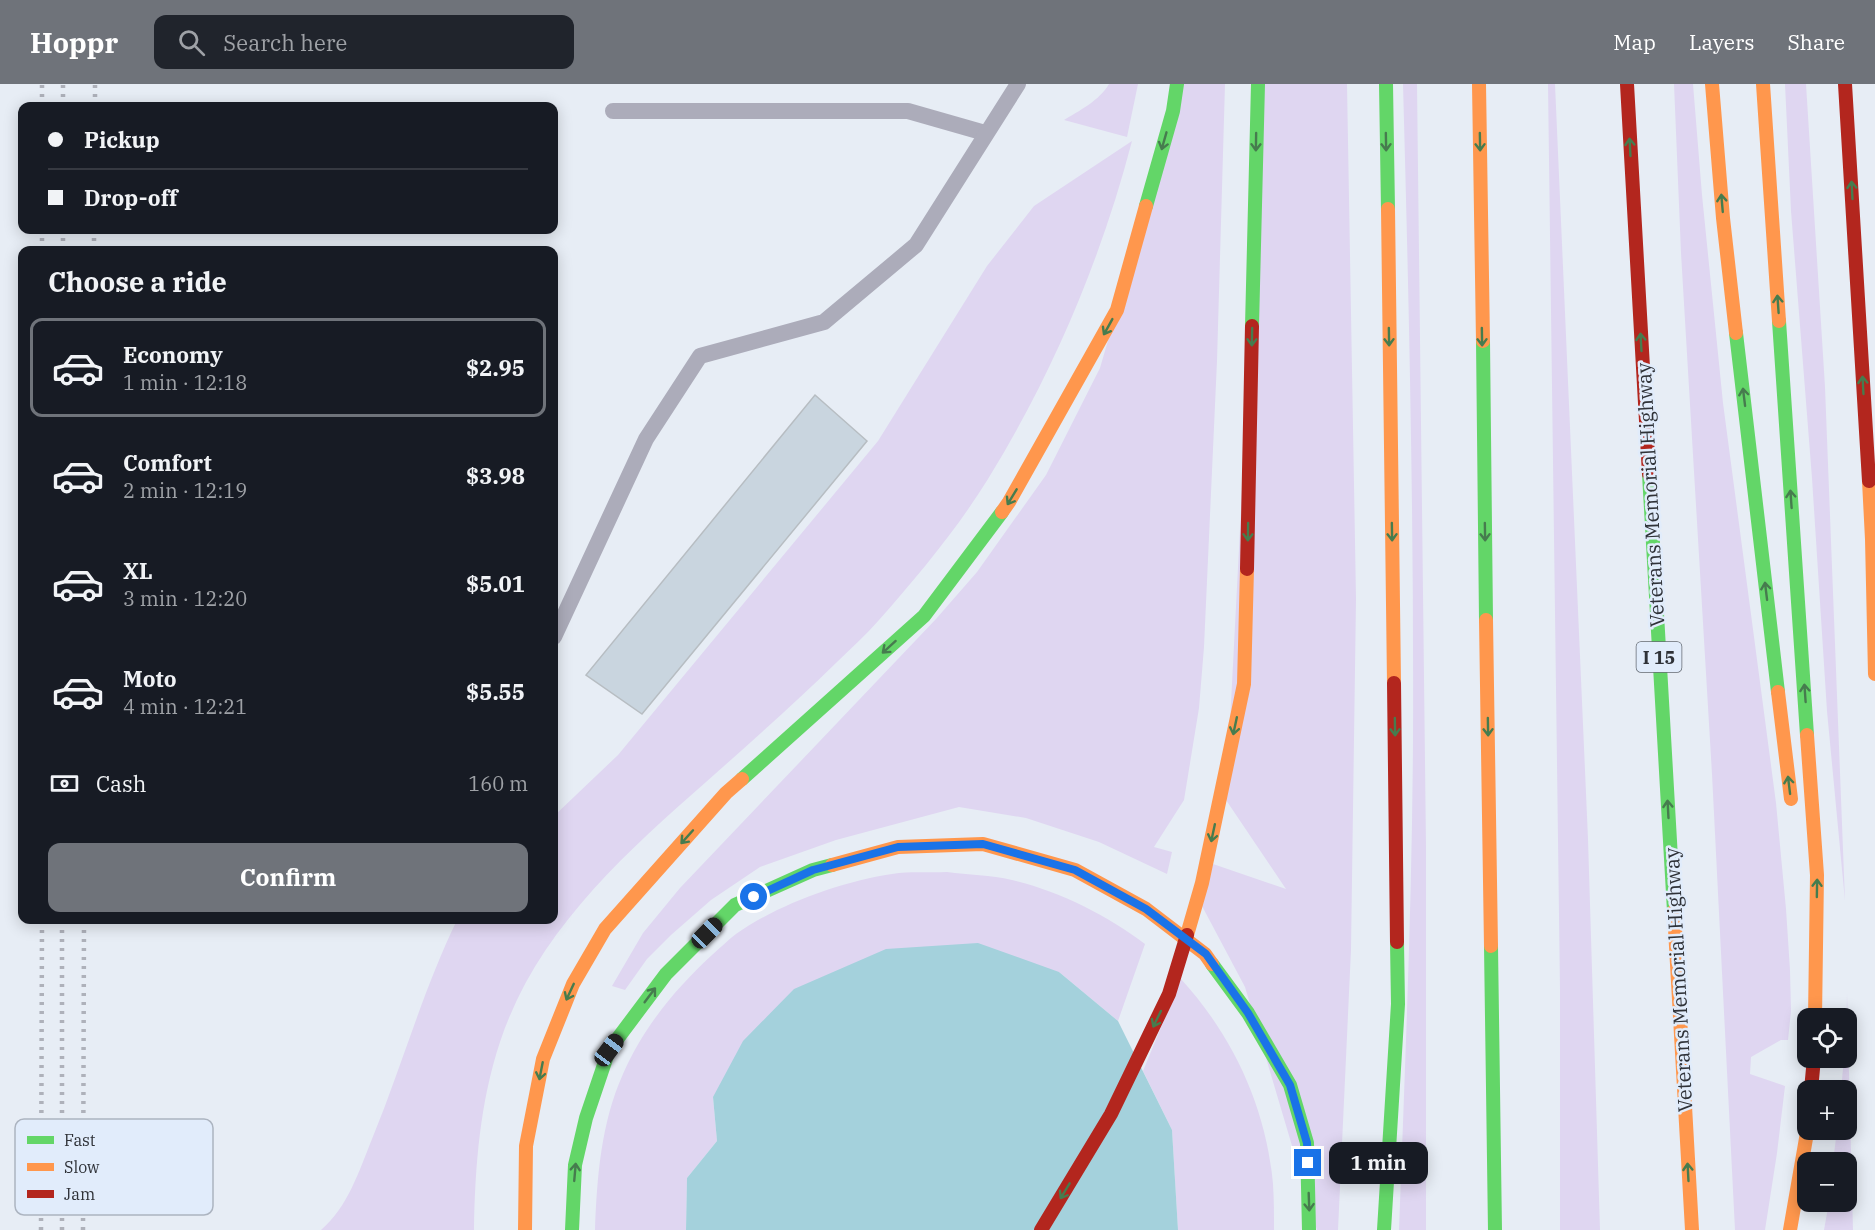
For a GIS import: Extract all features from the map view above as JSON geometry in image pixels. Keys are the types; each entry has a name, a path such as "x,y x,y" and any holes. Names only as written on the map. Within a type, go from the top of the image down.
{"highway":[{"path":"525,1230 526,1146 543,1059 573,984 606,929 686,837 726,793 924,616 1009,502 1117,310 1173,111 1178,84"},
{"path":"1041,1230 1111,1114 1169,993 1202,883 1244,684 1258,84"},
{"path":"1384,1230 1398,1004 1386,84"},
{"path":"1479,84 1495,1230"},
{"name":"Veterans Memorial Highway","path":"1627,84 1692,1230"},
{"path":"1712,84 1727,253 1793,817"},
{"path":"1763,84 1817,875 1815,1008"},
{"path":"1845,84 1871,527 1875,674"},
{"path":"572,1230 575,1165 586,1118 609,1050 666,974 735,905 813,870 898,847 983,844 1075,870 1146,909 1206,954 1248,1013 1290,1085 1307,1143 1309,1230"},
{"path":"1803,898 1815,988"},
{"path":"1790,1230 1806,1140"}],"lane":[{"path":"558,628 646,439 700,356 824,322 916,245 1018,84"},
{"path":"614,111 908,111 986,133"}],"shaded area":[{"path":"1109,84 1138,84 1127,137 1064,120 1095,100"},
{"path":"1183,84 1225,84 1217,361 1204,647 1199,708 1184,800 1154,847 1172,852 1167,874 1099,842 1026,818 959,807 836,840 760,867 711,900 671,935 647,959 625,990 612,986 643,933 680,888 936,619 977,572 1046,475 1100,368"},
{"path":"1263,84 1347,84 1356,599 1351,950 1338,1230 1317,1230 1245,987 1202,906 1213,864 1286,889 1226,800"},
{"path":"1403,84 1417,84 1426,847 1426,1230 1399,1230 1410,924 1413,741 1411,412"},
{"path":"1548,84 1555,84 1588,839 1600,1230 1560,1230 1560,990"},
{"path":"1674,84 1693,84 1723,403 1776,803 1786,909 1791,1011 1788,1040 1781,1040 1751,1057 1750,1074 1785,1086 1765,1230 1735,1230 1712,774 1681,253"},
{"path":"1785,84 1806,84 1825,387 1845,901 1827,711 1791,211"},
{"path":"1132,141 1120,185 1090,273 1054,358 988,479 950,534 864,636 789,708 644,838 585,898 559,931 536,966 516,1003 493,1065 483,1111 477,1158 474,1230 321,1230 339,1211 357,1176 434,973 455,924 558,924 558,812 618,755 878,441 987,266 1034,206"},
{"path":"947,872 1004,878 1065,897 1115,923 1145,944 1118,1021 1059,972 713,1097 717,1141 687,1178 686,1230 595,1230 597,1190 605,1131 623,1074 650,1025 698,968 736,934 753,923 811,896 892,874"},
{"path":"1181,979 1216,1024 1244,1074 1255,1100 1269,1155 1273,1184 1274,1230 1178,1230 1172,1130 1143,1071"},
{"path":"1843,1068 1849,1068 1849,1080 1842,1080"},
{"path":"1836,1140 1851,1140 1851,1152 1834,1152"},
{"path":"1827,1212 1853,1212 1853,1230 1824,1230"}],"water":[{"path":"978,943 1059,972 1118,1021 1172,1130 1178,1230 686,1230 687,1178 717,1141 713,1097 743,1041 794,989 886,949"}],"building":[{"path":"815,395 867,441 642,714 586,675"}],"railway":[{"path":"42,84 42,102"},
{"path":"63,84 63,102"},
{"path":"95,84 95,102"},
{"path":"42,234 42,246"},
{"path":"63,234 63,246"},
{"path":"94,234 94,246"},
{"path":"41,1119 42,924"},
{"path":"62,924 62,1119"},
{"path":"83,1119 84,924"},
{"path":"41,1215 41,1230"},
{"path":"62,1215 62,1230"},
{"path":"83,1215 83,1230"}],"traffic: fast":[{"path":"1146,206 1173,111 1177,84"},
{"path":"1252,326 1258,84"},
{"path":"1386,84 1388,209"},
{"path":"1779,321 1807,735"},
{"path":"1736,333 1778,692"},
{"path":"1483,341 1486,620"},
{"path":"1649,474 1674,911"},
{"path":"742,779 924,616 1002,512"},
{"path":"572,1230 575,1165 586,1118 609,1050 666,974 735,905 813,870 832,865"},
{"path":"1384,1230 1398,1004 1397,942"},
{"path":"1491,946 1495,1230"},
{"path":"1212,964 1248,1013 1290,1085 1307,1143 1309,1230"}],"traffic: slow":[{"path":"1479,84 1483,341"},
{"path":"1712,84 1723,218 1736,333"},
{"path":"1763,84 1779,321"},
{"path":"1002,512 1117,310 1146,206"},
{"path":"1388,209 1394,683"},
{"path":"1869,481 1875,674"},
{"path":"1187,935 1202,883 1244,684 1247,569"},
{"path":"1486,620 1491,946"},
{"path":"1778,692 1791,799"},
{"path":"1807,735 1817,875 1815,1008"},
{"path":"525,1230 526,1146 543,1059 573,984 605,929 726,793 742,779"},
{"path":"832,865 898,847 983,844 1075,870 1146,909 1205,954 1212,964"},
{"path":"1674,911 1692,1230"},
{"path":"1790,1230 1806,1140"}],"traffic: jam":[{"path":"1627,84 1649,474"},
{"path":"1845,84 1869,481"},
{"path":"1247,569 1252,326"},
{"path":"1394,683 1397,942"},
{"path":"1041,1230 1111,1114 1169,994 1187,935"},
{"path":"1812,1080 1813,1068"}],"route":[{"path":"754,897 813,870 898,847 983,844 1075,870 1146,909 1206,954 1248,1013 1290,1085 1307,1143 1308,1163"}]}
